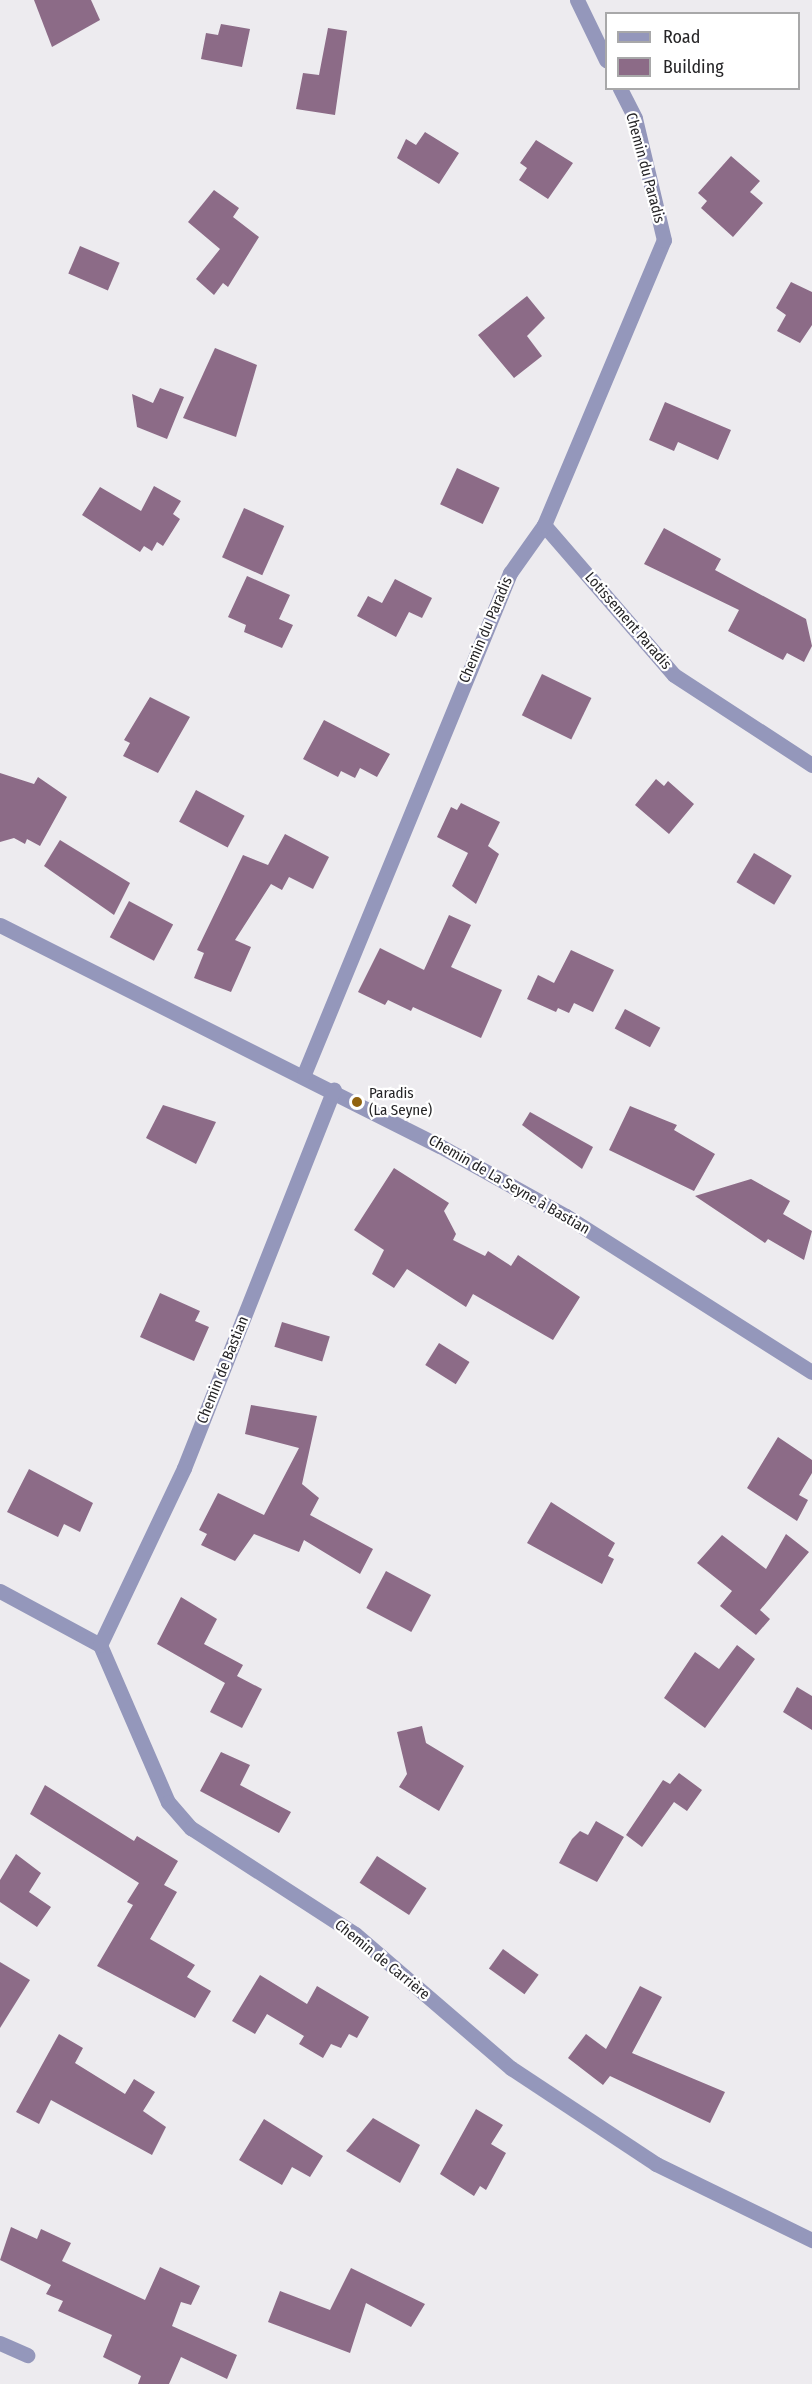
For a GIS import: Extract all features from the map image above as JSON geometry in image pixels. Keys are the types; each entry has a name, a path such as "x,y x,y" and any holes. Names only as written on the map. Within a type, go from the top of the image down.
{"street":[{"path":"577,0 605,58"},
{"name":"Chemin du Paradis","path":"304,1074 510,573 544,525 664,240 634,118 621,90"},
{"name":"Lotissement Paradis","path":"544,525 674,675 812,765"},
{"name":"Chemin de La Seyne à Bastian","path":"0,925 304,1074 566,1216 812,1372"},
{"name":"Chemin de Bastian","path":"100,1645 184,1468 334,1090"},
{"path":"0,1591 100,1645"},
{"name":"Chemin de Carrière","path":"100,1645 168,1802 191,1828 355,1934 511,2068 656,2164 812,2240"},
{"path":"0,2343 27,2355"}],"building":[{"path":"34,0 91,0 100,20 52,47"},
{"path":"221,24 250,29 242,67 201,59 206,33 218,35"},
{"path":"328,28 347,31 335,115 296,109 303,73 319,75"},
{"path":"425,132 459,153 439,184 397,158 406,139 416,145"},
{"path":"536,140 573,163 548,199 519,180 527,168 520,163"},
{"path":"731,156 760,181 750,192 763,203 733,237 701,208 707,201 698,193"},
{"path":"214,190 239,208 233,217 259,237 228,287 223,283 214,295 196,279 220,249 188,222"},
{"path":"80,246 120,263 108,290 68,274"},
{"path":"791,282 812,292 812,325 800,343 777,331 786,315 776,308"},
{"path":"527,296 545,318 527,336 542,356 514,378 478,335"},
{"path":"215,348 257,365 236,437 183,418"},
{"path":"160,388 184,397 167,439 137,427 132,394 153,403"},
{"path":"665,402 731,430 718,460 678,442 674,451 649,440"},
{"path":"457,468 500,488 483,524 440,504"},
{"path":"154,486 181,501 173,514 180,519 163,546 157,542 152,551 144,546 140,552 82,515 100,487 141,511"},
{"path":"244,508 284,526 262,575 222,557"},
{"path":"664,528 721,559 715,570 806,619 812,646 804,662 787,653 783,660 728,631 739,610 644,564"},
{"path":"247,576 290,595 279,619 293,625 282,648 244,632 246,625 228,617"},
{"path":"395,579 432,598 422,618 409,612 396,637 357,616 368,596 382,603"},
{"path":"542,674 591,698 571,739 522,715"},
{"path":"150,697 190,717 158,773 123,756 130,743 124,740"},
{"path":"324,720 390,754 377,777 360,768 355,778 341,771 338,777 303,759"},
{"path":"0,773 34,784 38,777 67,797 40,846 27,839 25,844 14,838 0,842"},
{"path":"656,779 664,786 668,781 694,804 669,834 635,805"},
{"path":"196,790 245,816 228,848 179,822"},
{"path":"461,803 500,822 488,846 499,854 476,904 452,886 468,853 437,837 451,807 457,810"},
{"path":"285,834 329,857 313,889 289,877 282,890 271,884 235,940 251,947 231,992 194,978 204,953 197,950 243,855 268,865"},
{"path":"60,840 130,883 114,915 44,866"},
{"path":"754,853 792,876 774,905 736,882"},
{"path":"129,901 173,924 154,961 110,937"},
{"path":"449,915 471,925 451,967 502,990 481,1038 413,1007 411,1011 388,1000 385,1005 358,992 380,948 424,970"},
{"path":"571,950 614,970 593,1012 574,1003 569,1013 558,1008 556,1012 527,999 538,975 554,983"},
{"path":"625,1009 660,1028 650,1047 615,1028"},
{"path":"163,1105 216,1122 196,1164 146,1138"},
{"path":"630,1106 677,1125 674,1130 715,1154 694,1191 609,1150"},
{"path":"530,1112 593,1147 582,1169 522,1125"},
{"path":"394,1168 449,1203 444,1211 456,1234 453,1240 485,1256 488,1251 511,1266 518,1255 580,1297 553,1340 473,1294 466,1307 407,1269 394,1288 372,1274 384,1250 354,1230"},
{"path":"751,1179 790,1201 783,1214 812,1231 804,1260 768,1239 765,1243 695,1196"},
{"path":"160,1293 200,1311 195,1321 209,1327 194,1361 140,1337"},
{"path":"282,1322 330,1337 322,1361 274,1347"},
{"path":"439,1343 470,1362 456,1384 425,1365"},
{"path":"251,1405 317,1416 302,1484 319,1498 310,1515 373,1549 360,1574 304,1540 299,1552 254,1534 235,1561 201,1545 207,1534 199,1530 218,1493 264,1515 299,1448 245,1434"},
{"path":"778,1437 812,1460 812,1473 799,1495 808,1500 797,1521 747,1488"},
{"path":"29,1469 93,1503 80,1532 64,1524 58,1537 7,1512"},
{"path":"551,1502 615,1543 608,1556 614,1559 602,1584 527,1543"},
{"path":"786,1534 809,1552 760,1610 770,1619 756,1635 720,1606 732,1591 697,1563 722,1535 766,1569"},
{"path":"386,1571 431,1595 411,1632 366,1608"},
{"path":"181,1597 217,1619 204,1644 243,1665 237,1676 262,1689 242,1728 210,1712 225,1683 157,1644"},
{"path":"737,1645 755,1659 705,1728 664,1698 695,1652 719,1669"},
{"path":"797,1687 812,1696 812,1730 783,1712"},
{"path":"422,1726 426,1743 464,1766 439,1811 399,1787 407,1774 397,1732"},
{"path":"221,1752 250,1765 240,1785 291,1812 279,1833 200,1791"},
{"path":"679,1773 702,1790 687,1811 674,1802 642,1847 626,1835 663,1780 670,1784"},
{"path":"45,1785 134,1841 137,1836 178,1861 164,1885 177,1892 150,1939 195,1965 187,1977 211,1991 195,2018 97,1966 133,1905 127,1902 139,1883 30,1814"},
{"path":"596,1821 624,1837 597,1882 559,1863 572,1839 580,1831 588,1835"},
{"path":"16,1854 41,1873 29,1892 51,1907 37,1927 0,1902 0,1880"},
{"path":"377,1856 426,1888 409,1915 360,1883"},
{"path":"503,1949 539,1975 524,1994 489,1968"},
{"path":"0,1962 30,1980 0,2028"},
{"path":"260,1975 307,2004 317,1986 369,2017 357,2038 349,2034 341,2048 331,2044 323,2058 299,2044 304,2036 267,2014 255,2034 232,2021"},
{"path":"640,1986 662,1997 632,2053 725,2092 710,2123 610,2076 603,2085 568,2058 586,2034 606,2049"},
{"path":"59,2034 83,2048 75,2063 125,2094 134,2079 155,2092 143,2111 166,2127 152,2155 51,2100 39,2124 16,2112"},
{"path":"476,2109 503,2125 491,2144 506,2153 486,2190 480,2186 474,2196 440,2174"},
{"path":"373,2118 420,2145 400,2183 346,2151"},
{"path":"264,2119 323,2156 310,2177 292,2167 282,2185 239,2160"},
{"path":"11,2227 37,2239 41,2229 71,2243 62,2261 145,2300 160,2267 200,2286 191,2305 181,2302 172,2326 237,2355 227,2379 181,2357 169,2384 138,2384 141,2376 103,2357 112,2335 58,2311 63,2301 46,2294 51,2285 0,2260"},
{"path":"351,2268 425,2304 411,2327 366,2303 350,2353 268,2322 280,2291 330,2310"}],"place":[{"name":"Paradis (La Seyne)","path":"357,1102"}]}
